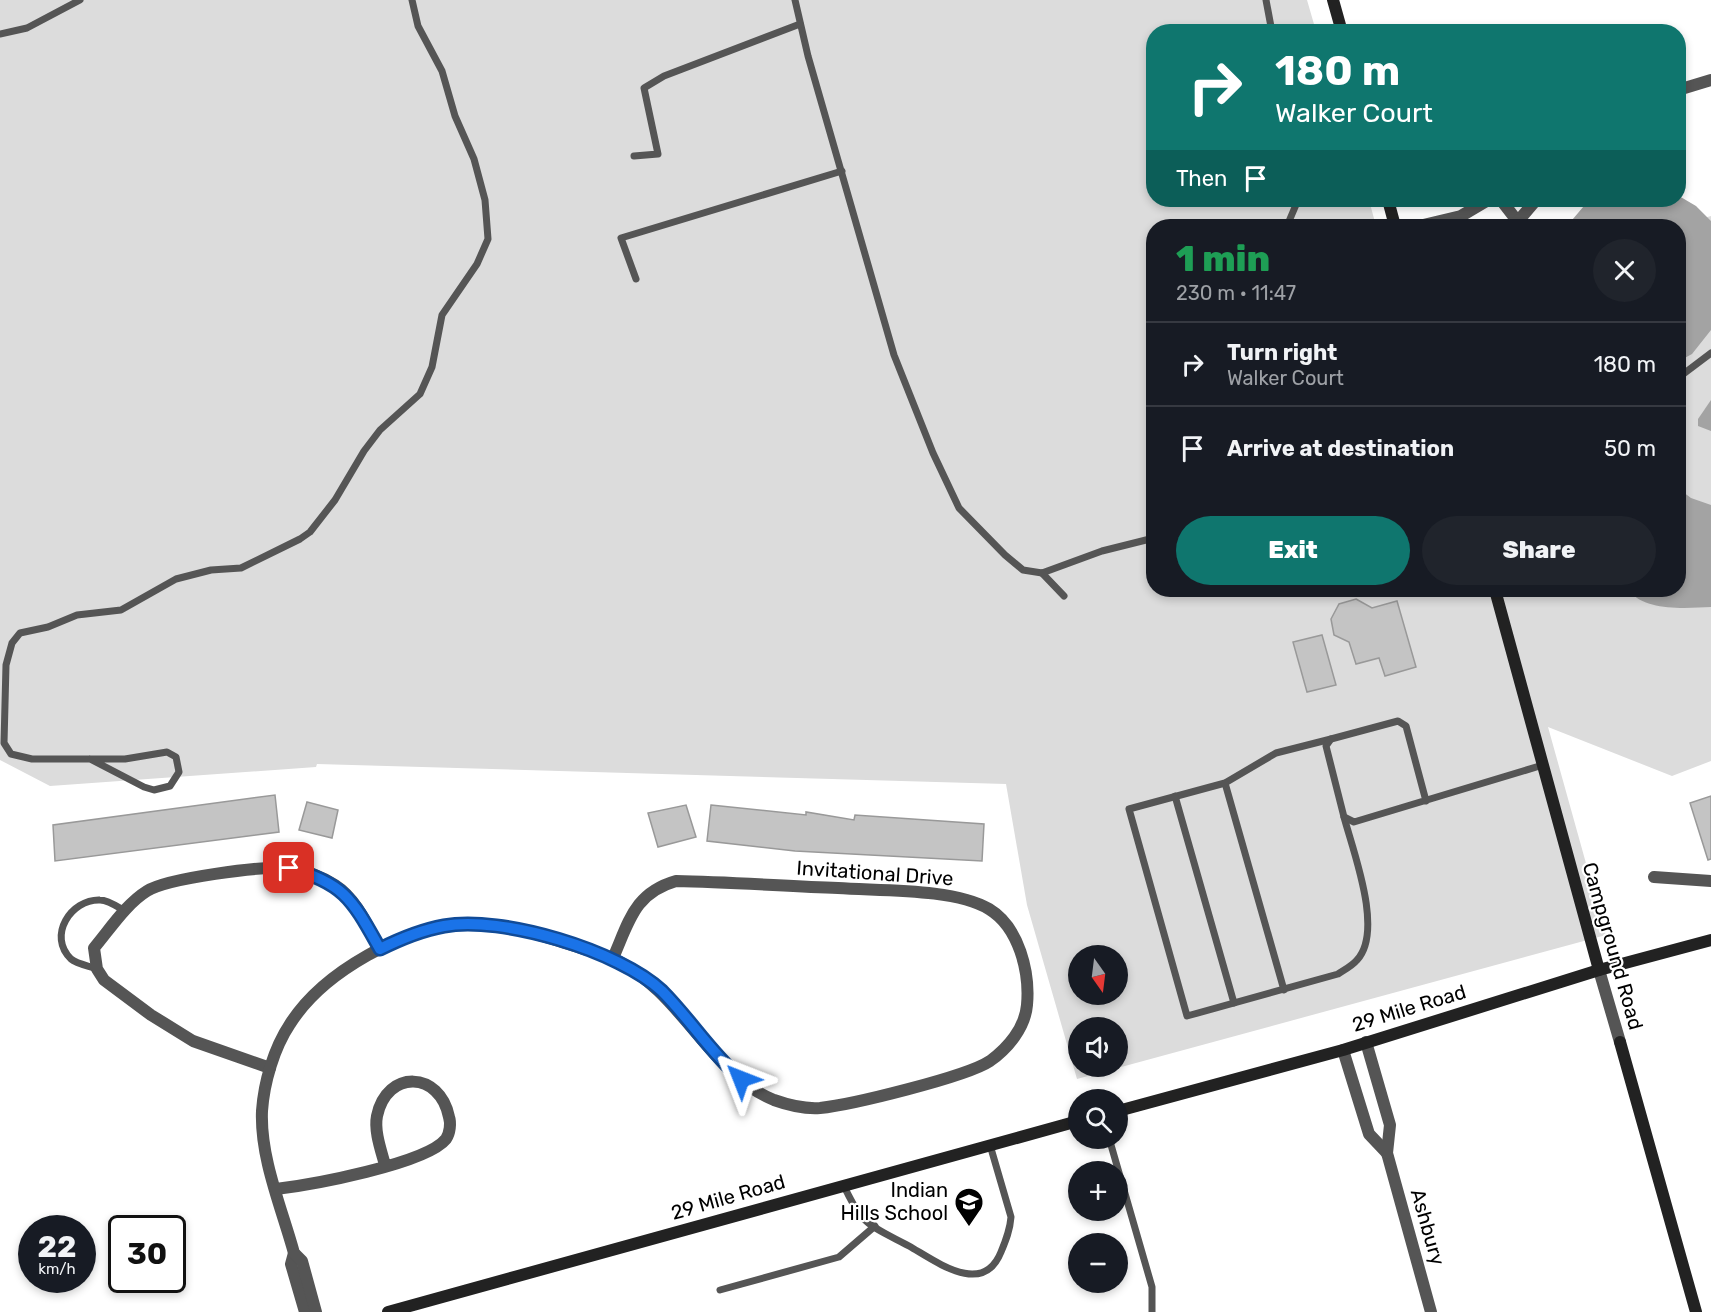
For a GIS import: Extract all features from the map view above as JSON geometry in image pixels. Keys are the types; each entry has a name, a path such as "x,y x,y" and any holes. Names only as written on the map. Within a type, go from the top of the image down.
{"street":[{"path":"1333,0 1340,24"},
{"path":"1686,88 1711,80"},
{"path":"1448,219 1461,216 1476,207"},
{"path":"1520,219 1530,207"},
{"name":"Campground Road","path":"1497,597 1696,1312"},
{"path":"270,1068 193,1041 151,1015 105,980 97,969 94,948 125,911 148,890 163,884 260,869 289,868 315,875 337,886 356,907 380,949"},
{"path":"1654,877 1711,881"},
{"name":"Invitational Drive","path":"316,1312 302,1261 294,1253 276,1189 263,1128 263,1102 270,1068 290,1023 318,992 359,960 380,949 444,926 470,924 530,932 613,958 660,990 731,1071 751,1088 794,1106 817,1108 843,1104 951,1076 987,1063 1008,1046 1021,1025 1027,1008 1027,979 1016,940 993,911 969,899 901,892 676,881 650,891 639,902 613,958"},
{"name":"29 Mile Road","path":"1128,1108 1343,1050 1599,970 1711,940"},
{"path":"1366,1042 1390,1125 1387,1153"},
{"path":"1343,1050 1369,1134 1387,1153"},
{"path":"276,1189 317,1185 420,1155 447,1138 451,1123 447,1106 436,1090 424,1083 407,1080 394,1086 382,1102 377,1118 385,1165"},
{"name":"29 Mile Road","path":"388,1312 411,1309 843,1185 1068,1124"},
{"name":"Ashbury","path":"1387,1153 1431,1312"},
{"name":"Invitational Drive","path":"294,1253 291,1264 304,1312"}],"lane":[{"path":"0,34 27,28 80,0"},
{"path":"90,759 154,790 170,786 179,772 176,757 167,752 125,759 90,759 32,759 11,754 6,748 3,725 6,666 16,636 24,630 48,627 77,615 121,610 176,579 211,570 241,568 309,532 335,500 364,451 380,430 420,393 432,367 442,315 484,251 488,239 487,222 474,159 455,116 442,71 417,26 412,0"},
{"path":"795,0 894,355 951,494 968,519 1023,570 1042,573 1102,551 1146,540"},
{"path":"1266,0 1270,24"},
{"path":"634,156 658,154 644,88 664,76 800,24"},
{"path":"636,279 621,238 842,171"},
{"path":"1686,372 1711,353"},
{"path":"1042,573 1064,596"},
{"path":"1331,739 1326,746 1368,912 1366,938 1358,959 1338,974 1187,1016 1129,808 1225,783 1286,749 1398,721 1406,726 1426,801"},
{"path":"1344,817 1354,822 1543,765"},
{"path":"1225,783 1284,990"},
{"path":"1175,796 1234,1003"},
{"path":"97,969 72,960 64,949 61,932 68,914 82,902 102,900 125,911"},
{"path":"843,1185 862,1219 940,1264 970,1276 989,1270 999,1256 1011,1228 1011,1217 990,1145"},
{"path":"1112,1149 1152,1287 1152,1312"},
{"path":"720,1290 839,1257 875,1226"}],"shaded area":[{"path":"0,0 1307,0 1314,24 1146,24 1146,207 1371,207 1374,219 1146,219 1146,597 1686,597 1686,223 1711,216 1711,761 1672,776 1548,727 1606,935 1128,1065 1128,1017 1068,1017 1068,1048 1027,905 1006,784 317,764 316,767 50,786 0,760"},
{"path":"1686,200 1696,206 1711,221 1711,330 1692,354 1686,357 1686,219 1573,219 1583,207 1686,207"},
{"path":"1711,400 1711,431 1698,426 1698,419"},
{"path":"1686,494 1711,505 1711,607 1678,608 1645,602 1636,597 1686,597"}],"building":[{"path":"1356,599 1372,608 1397,601 1416,667 1385,676 1379,658 1356,664 1349,642 1334,635 1331,619 1339,604"},
{"path":"1322,635 1336,685 1307,692 1293,642"},
{"path":"275,795 279,832 55,861 53,825"},
{"path":"1711,796 1711,859 1708,860 1690,803"},
{"path":"307,802 338,810 332,838 299,830"},
{"path":"686,805 696,837 658,847 648,813"},
{"path":"711,805 806,815 806,812 854,820 855,815 984,824 982,861 795,851 707,841"}],"place":[{"name":"Indian Hills School","path":"969,1228"}],"route":[{"path":"289,868 315,875 337,886 356,907 380,949 398,940 444,926 470,924 501,926 530,932 613,958 660,990 708,1046 741,1079"}]}
